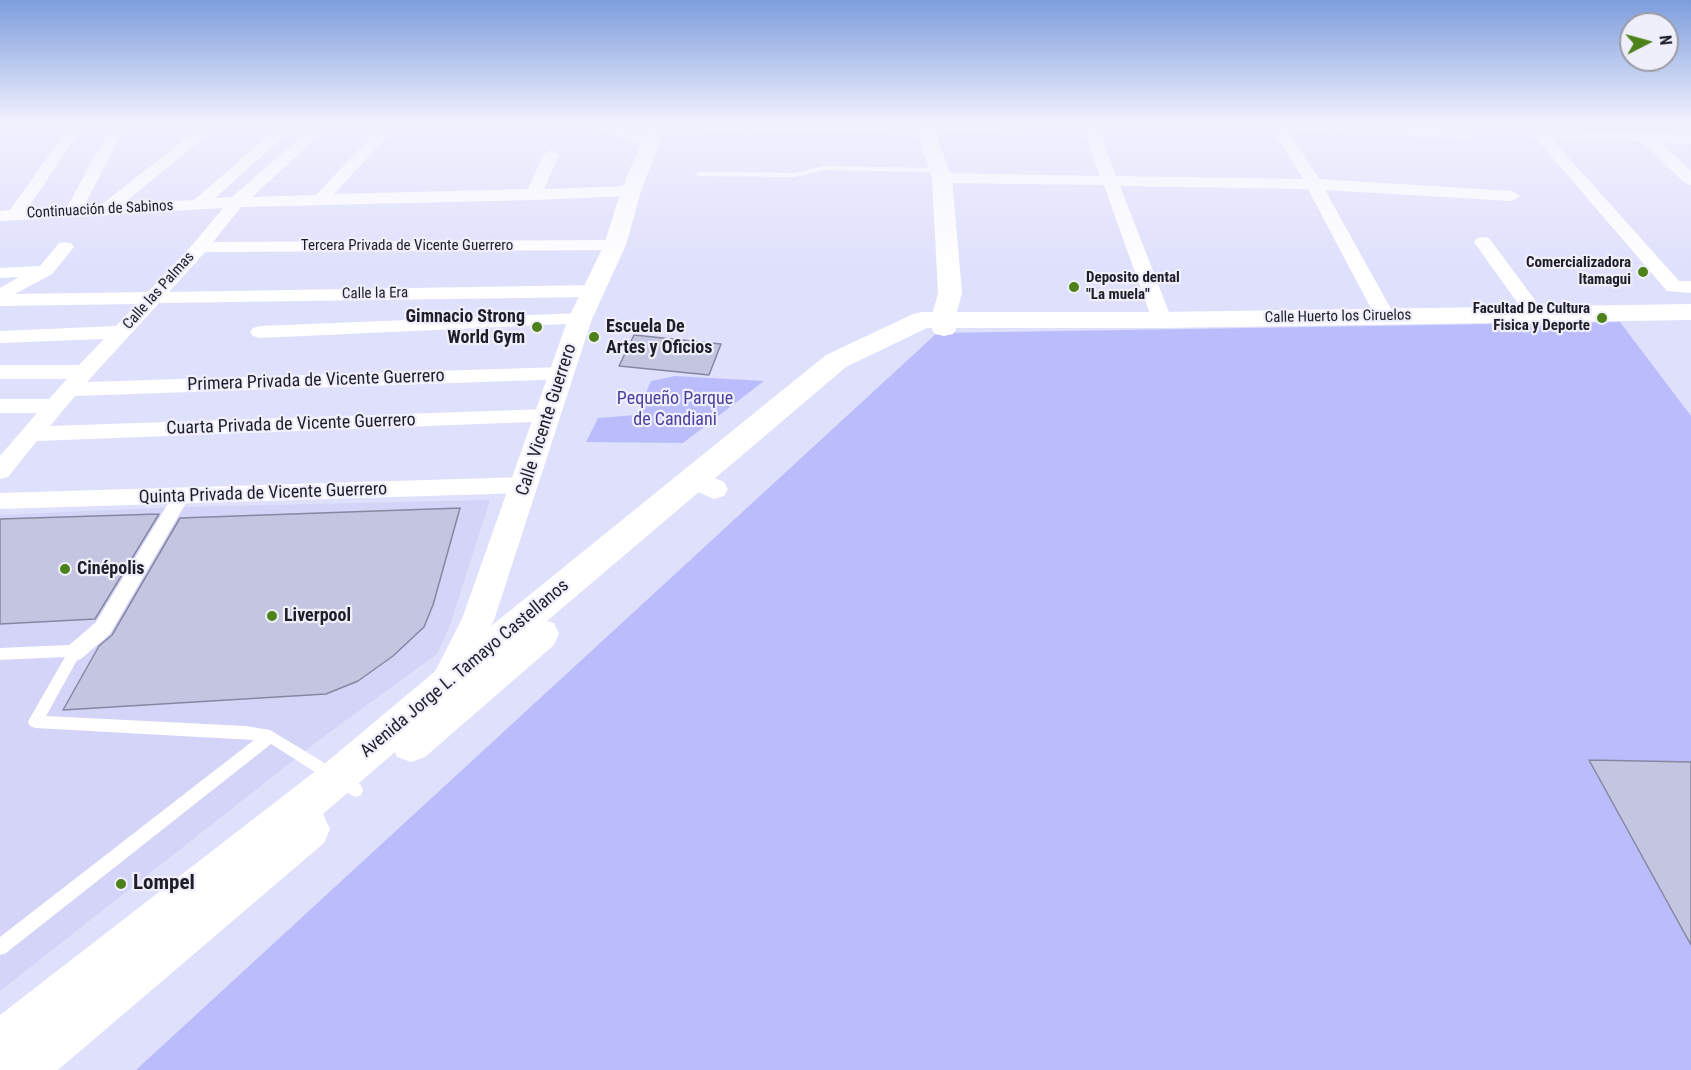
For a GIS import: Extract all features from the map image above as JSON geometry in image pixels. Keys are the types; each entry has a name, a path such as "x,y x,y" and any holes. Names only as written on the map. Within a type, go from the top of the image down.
{"main road":[{"name":"Calle Huerto los Ciruelos","path":"944,324 986,320 1162,320 1691,312"},
{"name":"Avenida Jorge L. Tamayo Castellanos","path":"19,1062 442,702 704,484 836,361 922,321 944,324"}],"street":[{"path":"8,215 42,171"},
{"path":"73,211 94,171"},
{"path":"106,209 154,171"},
{"path":"199,204 237,171"},
{"name":"Calle las Palmas","path":"0,471 69,389 200,247 236,202 271,171"},
{"path":"320,200 347,171"},
{"path":"533,195 544,171"},
{"name":"Calle Vicente Guerrero","path":"442,702 478,620 580,320 615,245 639,171"},
{"path":"940,171 950,292 944,324"},
{"path":"1106,171 1162,320"},
{"path":"1306,171 1385,316"},
{"path":"1574,171 1683,287"},
{"path":"941,174 1110,183 1314,184 1512,196"},
{"name":"Continuación de Sabinos","path":"8,215 236,202 631,191"},
{"path":"1483,242 1536,315"},
{"name":"Tercera Privada de Vicente Guerrero","path":"200,247 615,245"},
{"path":"0,297 46,270 65,247"},
{"path":"0,273 46,270"},
{"name":"Calle la Era","path":"0,297 595,291"},
{"path":"260,332 580,320"},
{"path":"0,337 122,332"},
{"path":"0,372 86,372"},
{"name":"Primera Privada de Vicente Guerrero","path":"69,389 562,374"},
{"path":"0,406 56,406"},
{"name":"Cuarta Privada de Vicente Guerrero","path":"33,434 549,416"},
{"name":"Quinta Privada de Vicente Guerrero","path":"0,501 525,485"},
{"path":"74,652 104,628 181,496"}],"lane":[{"path":"699,174 795,175 811,171"},
{"path":"881,171 941,174"},
{"path":"0,654 74,652 35,722 246,732 270,736 346,784"},
{"path":"0,947 270,736"}],"shaded area":[{"path":"490,500 449,628 437,654 323,737 0,991 0,515 179,507"}],"green space":[{"path":"1620,322 1691,416 1691,1070 136,1070 937,333"},
{"name":"Pequeño Parque de Candiani","path":"675,376 764,381 683,443 586,442 598,418 636,415 651,381"}],"building":[{"path":"634,335 721,344 709,375 619,366"},
{"name":"Liverpool","path":"460,508 433,605 424,627 393,656 358,681 326,694 63,710 99,646 112,635 180,518"},
{"name":"Cinépolis","path":"159,514 95,619 0,624 0,519"},
{"path":"1589,760 1691,762 1691,945"}],"place":[{"name":"Comercializadora Itamagui","path":"1643,272"},
{"name":"Deposito dental \"La muela\"","path":"1074,287"},
{"name":"Facultad De Cultura Fisica y Deporte","path":"1602,318"},
{"name":"Gimnacio Strong World Gym","path":"537,327"},
{"name":"Escuela De Artes y Oficios","path":"594,337"},
{"name":"Cinépolis","path":"65,569"},
{"name":"Liverpool","path":"272,616"},
{"name":"Lompel","path":"121,884"}]}
